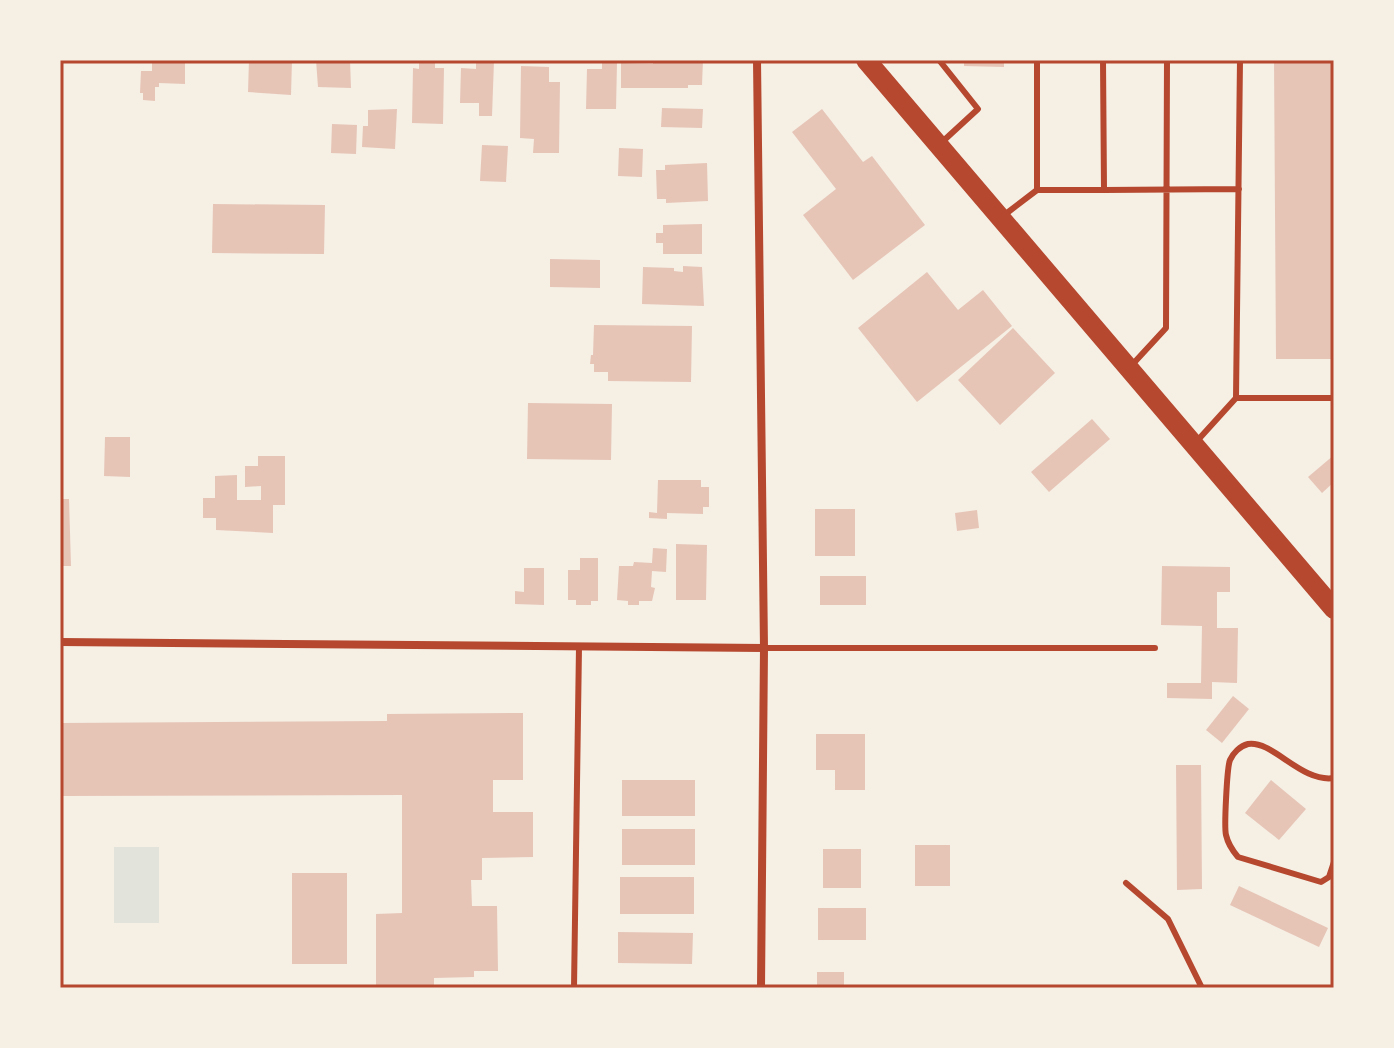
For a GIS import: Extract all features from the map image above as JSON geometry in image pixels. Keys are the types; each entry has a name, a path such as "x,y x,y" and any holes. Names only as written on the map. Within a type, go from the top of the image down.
{"main road":[{"path":"866,60 1334,609"}],"street":[{"path":"757,60 764,648 761,988"},
{"path":"60,642 764,648"}],"lane":[{"path":"938,145 978,109 939,60"},
{"path":"1037,60 1037,190"},
{"path":"1103,60 1104,190"},
{"path":"1128,369 1166,328 1167,60"},
{"path":"1194,445 1236,398 1240,60"},
{"path":"1001,218 1037,190 1239,189"},
{"path":"1236,398 1334,398"},
{"path":"574,988 579,647"},
{"path":"764,648 1155,648"},
{"path":"1334,778 1308,775 1262,746 1249,744 1236,751 1228,762 1225,832 1230,847 1238,857 1321,882 1329,877 1334,862"},
{"path":"1126,883 1168,919 1202,988"}],"shaded area":[{"path":"114,847 159,847 159,923 114,923"}],"building":[{"path":"152,60 185,60 185,84 159,83 159,87 155,87 155,101 143,100 143,93 140,93 141,71 152,71"},
{"path":"249,60 292,60 291,95 248,92"},
{"path":"316,60 350,60 351,88 318,87"},
{"path":"419,60 435,60 435,68 444,68 443,124 412,123 413,68 419,69"},
{"path":"653,60 703,60 702,85 688,85 688,88 621,88 621,63 653,64"},
{"path":"964,60 1004,60 1004,67 964,66"},
{"path":"1274,60 1334,60 1334,359 1276,359"},
{"path":"476,61 494,61 492,116 479,116 479,103 460,103 461,68 476,69"},
{"path":"602,62 617,63 616,109 586,109 587,69 602,69"},
{"path":"521,66 549,67 549,82 560,82 559,153 533,153 534,139 520,138"},
{"path":"662,108 703,109 702,128 661,127"},
{"path":"397,109 395,149 362,147 363,126 368,126 368,110"},
{"path":"822,109 863,162 872,156 925,225 853,280 803,215 836,189 792,132"},
{"path":"332,124 357,125 356,154 331,153"},
{"path":"482,145 508,146 506,182 480,181"},
{"path":"619,148 643,149 642,177 618,176"},
{"path":"707,163 708,201 666,203 666,199 657,199 656,170 665,170 665,165"},
{"path":"213,204 325,205 324,254 212,253"},
{"path":"702,224 702,254 663,254 663,243 656,243 656,233 663,233 663,225"},
{"path":"550,259 600,260 600,288 550,287"},
{"path":"683,266 702,267 704,306 642,304 643,267 674,268 674,271 683,272"},
{"path":"927,272 958,310 983,290 1012,326 917,402 858,328"},
{"path":"594,325 692,326 691,382 608,381 608,372 594,372 594,364 590,364"},
{"path":"1013,328 1055,373 1000,425 958,380"},
{"path":"528,403 612,404 611,460 527,459"},
{"path":"1092,419 1110,439 1049,492 1031,472"},
{"path":"105,437 130,437 130,477 104,476"},
{"path":"1334,455 1334,482 1322,493 1308,477"},
{"path":"258,456 285,456 285,505 273,505 273,533 216,530 216,518 203,518 203,498 215,498 215,476 237,475 237,500 261,500 261,486 245,487 245,466 258,466"},
{"path":"658,480 701,480 701,487 709,487 709,507 703,507 703,514 667,513 667,519 649,518 649,512 657,513"},
{"path":"60,499 69,499 71,566 60,566"},
{"path":"815,509 855,509 855,556 815,556"},
{"path":"977,510 979,528 957,531 955,513"},
{"path":"676,544 707,545 706,600 676,600"},
{"path":"653,548 667,549 666,572 652,571 651,587 655,588 652,601 628,605 628,601 617,600 619,566 633,566 634,562 652,563"},
{"path":"580,558 598,558 598,601 591,601 591,605 576,605 576,600 568,600 568,570 580,570"},
{"path":"1162,566 1230,567 1230,592 1217,592 1217,628 1238,628 1237,683 1212,682 1212,699 1167,698 1167,683 1201,683 1202,626 1161,625"},
{"path":"524,568 544,568 544,605 515,604 515,591 524,592"},
{"path":"820,576 866,576 866,605 820,605"},
{"path":"1233,696 1249,709 1222,743 1206,730"},
{"path":"523,713 523,780 493,780 493,812 533,812 533,857 482,858 482,880 471,880 472,906 497,906 498,971 474,971 474,977 434,978 434,988 376,988 376,914 402,913 402,795 61,796 61,723 387,721 387,714"},
{"path":"816,734 865,734 865,790 835,790 835,770 816,770"},
{"path":"1176,765 1201,765 1202,889 1177,890"},
{"path":"622,780 695,780 695,816 622,816"},
{"path":"1271,780 1306,809 1279,840 1245,813"},
{"path":"622,829 695,829 695,865 622,865"},
{"path":"915,845 950,845 950,886 915,886"},
{"path":"823,849 861,849 861,888 823,888"},
{"path":"292,873 347,873 347,964 292,964"},
{"path":"620,877 694,877 694,914 620,914"},
{"path":"1239,886 1328,928 1319,947 1230,905"},
{"path":"818,908 866,908 866,940 818,940"},
{"path":"618,932 693,933 692,964 618,963"},
{"path":"817,972 844,972 844,988 817,988"}]}
